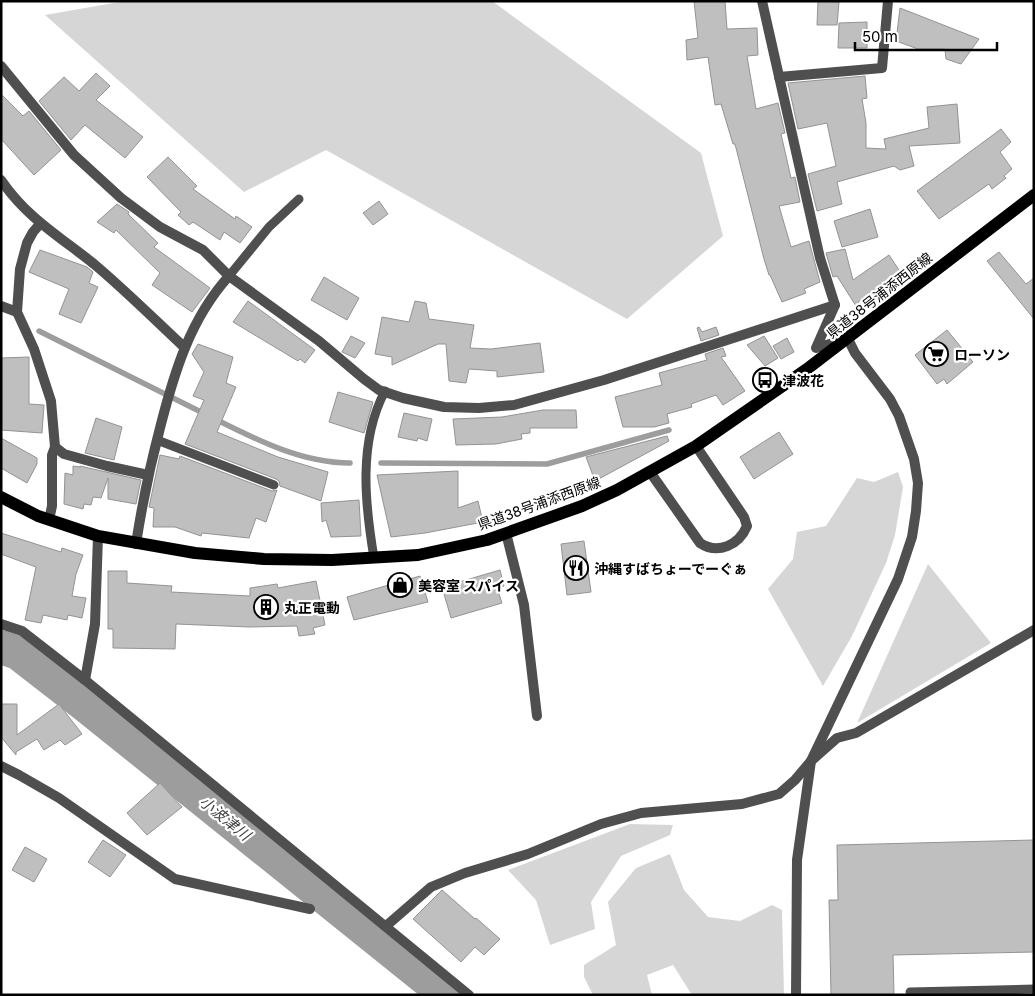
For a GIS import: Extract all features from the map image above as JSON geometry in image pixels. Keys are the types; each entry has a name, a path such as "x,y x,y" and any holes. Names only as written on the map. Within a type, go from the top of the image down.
{"main road":[{"name":"県道38号浦添西原線","path":"1,497 38,516 98,536 195,553 264,560 374,558 418,555 487,540 582,506 650,472 696,446 807,369 1034,195"}],"street":[{"path":"762,1 820,258 835,305 816,348 848,338 855,353 885,392 899,416 914,459 918,483 912,537 898,579 811,760 797,860 796,995"},
{"path":"779,77 882,68 888,1"},
{"path":"2,70 74,155 121,198 160,227 203,250 229,276 319,341 379,390 403,398 444,406 479,408 514,405 613,377 835,305"},
{"path":"1,180 14,198 40,224 94,264 184,347"},
{"path":"40,224 27,243 20,269 17,312 34,349 50,395 55,447 52,455 52,506 49,520"},
{"path":"136,544 148,475 170,388 184,347 217,289 229,276"},
{"path":"1,306 17,312"},
{"path":"650,472 700,543 708,548 720,548 734,544 744,534 747,526 744,517 696,446"},
{"path":"55,447 64,454 148,475"},
{"path":"506,533 524,605 537,716"},
{"path":"85,680 95,624 98,536"},
{"path":"1,624 22,632 85,680 469,995"},
{"path":"386,926 431,887 465,873 528,854 601,824 641,813 742,804 779,794 795,780 811,760 837,738 856,733 1034,630"},
{"path":"2,768 19,775 59,798 175,879 310,908"}],"lane":[{"path":"229,276 269,227 299,199"},
{"path":"374,558 368,517 366,458 378,406 385,391"},
{"path":"157,440 274,485"},
{"path":"910,992 1034,989"}],"shaded area":[{"path":"125,1 492,1 701,153 723,236 627,319 326,150 244,192 45,15"},
{"path":"898,472 903,487 895,535 886,563 852,636 823,686 768,589 793,559 797,532 826,526 857,478 874,482"},
{"path":"928,564 991,643 857,723"},
{"path":"630,824 673,825 670,835 621,856 591,902 595,929 550,945 536,900 508,870"},
{"path":"670,854 684,890 708,917 740,921 772,905 782,910 784,995 692,995 673,965 647,975 652,995 593,995 584,977 584,965 616,945 608,902 636,868"}],"building":[{"path":"694,1 725,1 727,29 757,28 758,55 747,56 756,109 778,103 785,133 781,134 791,178 795,177 800,202 779,206 791,247 809,241 820,282 804,289 806,293 782,302 769,275 764,259 735,144 733,144 721,104 715,105 708,57 687,60 686,40 698,38"},
{"path":"818,1 839,2 837,25 817,25"},
{"path":"900,8 979,39 961,64 946,59 945,49 918,49 896,41"},
{"path":"867,22 867,48 838,48 839,23"},
{"path":"96,73 110,86 96,100 143,137 125,158 85,125 71,140 39,101 64,77 79,91"},
{"path":"865,76 867,98 862,99 866,123 866,148 886,149 884,139 929,128 927,107 957,104 960,143 909,146 914,166 900,170 894,166 837,182 842,204 817,211 808,174 836,166 827,123 798,129 788,83"},
{"path":"1,94 23,116 29,111 61,150 34,175 1,139"},
{"path":"1001,129 1011,142 1000,152 1012,169 1004,176 1006,178 992,189 989,184 939,219 917,191"},
{"path":"168,157 197,186 193,189 235,219 236,216 252,227 240,243 224,232 220,240 193,222 189,225 178,215 181,212 147,177"},
{"path":"379,201 388,214 373,225 363,213"},
{"path":"117,204 129,212 128,214 158,243 154,247 210,288 192,312 152,285 160,273 116,230 114,233 97,222"},
{"path":"870,209 878,237 842,247 834,221"},
{"path":"845,249 853,280 889,255 901,273 858,302 859,305 856,306 837,276 833,277 826,253"},
{"path":"40,250 87,267 93,272 89,283 98,287 81,323 59,314 69,289 29,272"},
{"path":"999,252 1026,284 1034,278 1034,319 987,261"},
{"path":"324,277 359,298 347,320 311,300"},
{"path":"248,301 315,350 305,363 300,359 298,361 233,322"},
{"path":"415,301 426,303 429,319 474,325 470,348 491,349 540,343 544,372 497,377 497,371 469,369 466,383 449,381 446,344 438,344 392,365 392,357 375,354 382,317 409,322"},
{"path":"699,327 702,332 716,327 719,335 701,341 697,328"},
{"path":"947,330 973,362 947,384 944,379 937,384 915,355"},
{"path":"351,336 365,343 355,358 342,352"},
{"path":"764,336 778,358 765,366 747,345"},
{"path":"787,338 794,352 781,359 773,346"},
{"path":"198,344 233,357 226,383 236,387 217,432 278,457 328,472 321,501 280,486 279,481 276,479 185,444 204,400 193,396 204,372 192,354"},
{"path":"723,348 726,356 721,357 745,391 723,405 716,395 691,404 692,407 667,414 669,423 654,427 623,427 615,397 662,385 659,373 707,360 705,354"},
{"path":"29,357 29,404 44,405 42,433 1,430 1,358"},
{"path":"338,392 373,402 364,433 329,422"},
{"path":"543,410 576,410 577,428 530,428 530,433 521,434 522,439 496,444 456,445 453,419 502,417"},
{"path":"404,413 432,419 427,441 418,438 417,441 398,437"},
{"path":"96,418 122,427 114,460 85,453"},
{"path":"779,432 793,454 754,479 740,457"},
{"path":"667,436 669,441 595,481 586,457"},
{"path":"1,438 37,458 37,464 27,483 1,468"},
{"path":"160,455 179,459 180,456 272,491 277,490 266,522 256,518 249,538 202,533 201,536 175,527 153,527 154,508 149,507"},
{"path":"73,466 141,480 136,504 108,499 108,478 101,498 93,497 91,505 84,504 83,509 64,504 65,473 73,475"},
{"path":"458,471 458,508 478,501 483,522 425,533 391,537 377,475"},
{"path":"359,500 361,536 331,537 326,520 322,522 321,503"},
{"path":"1,533 61,552 62,548 83,555 76,574 72,596 86,598 82,618 68,615 67,620 43,615 41,623 25,620 36,567 1,554"},
{"name":"沖縄すばちょーでーぐぁ","path":"584,541 591,592 567,595 561,544"},
{"path":"500,570 504,586 497,588 502,603 451,618 442,587"},
{"path":"108,571 127,571 127,583 172,586 171,592 250,596 250,588 277,584 278,588 316,581 325,625 313,628 315,634 299,636 297,626 250,627 176,624 175,649 113,648 113,629 108,629"},
{"path":"420,576 428,602 354,620 347,597"},
{"path":"1,704 17,704 17,735 59,704 82,734 65,745 60,740 44,750 37,739 16,752 16,755 1,737"},
{"path":"160,783 182,807 147,835 127,813"},
{"path":"103,840 126,855 110,877 88,862"},
{"path":"1034,840 1034,952 893,955 894,995 831,995 829,900 838,900 837,845"},
{"path":"25,847 47,859 34,882 12,870"},
{"path":"442,890 500,939 484,955 475,947 461,962 413,919"}],"waterway":[{"path":"39,331 205,414"},
{"path":"215,419 247,435 297,455 332,462 350,463"},
{"path":"381,463 547,464 669,430"},
{"name":"小波津川","path":"1,647 18,653 85,705 446,995"}],"place":[{"name":"ローソン","path":"936,354"},
{"name":"津波花","path":"765,380"},
{"name":"沖縄すばちょーでーぐぁ","path":"576,568"},
{"name":"美容室 スパイス","path":"400,585"},
{"name":"丸正電動","path":"266,607"}]}
